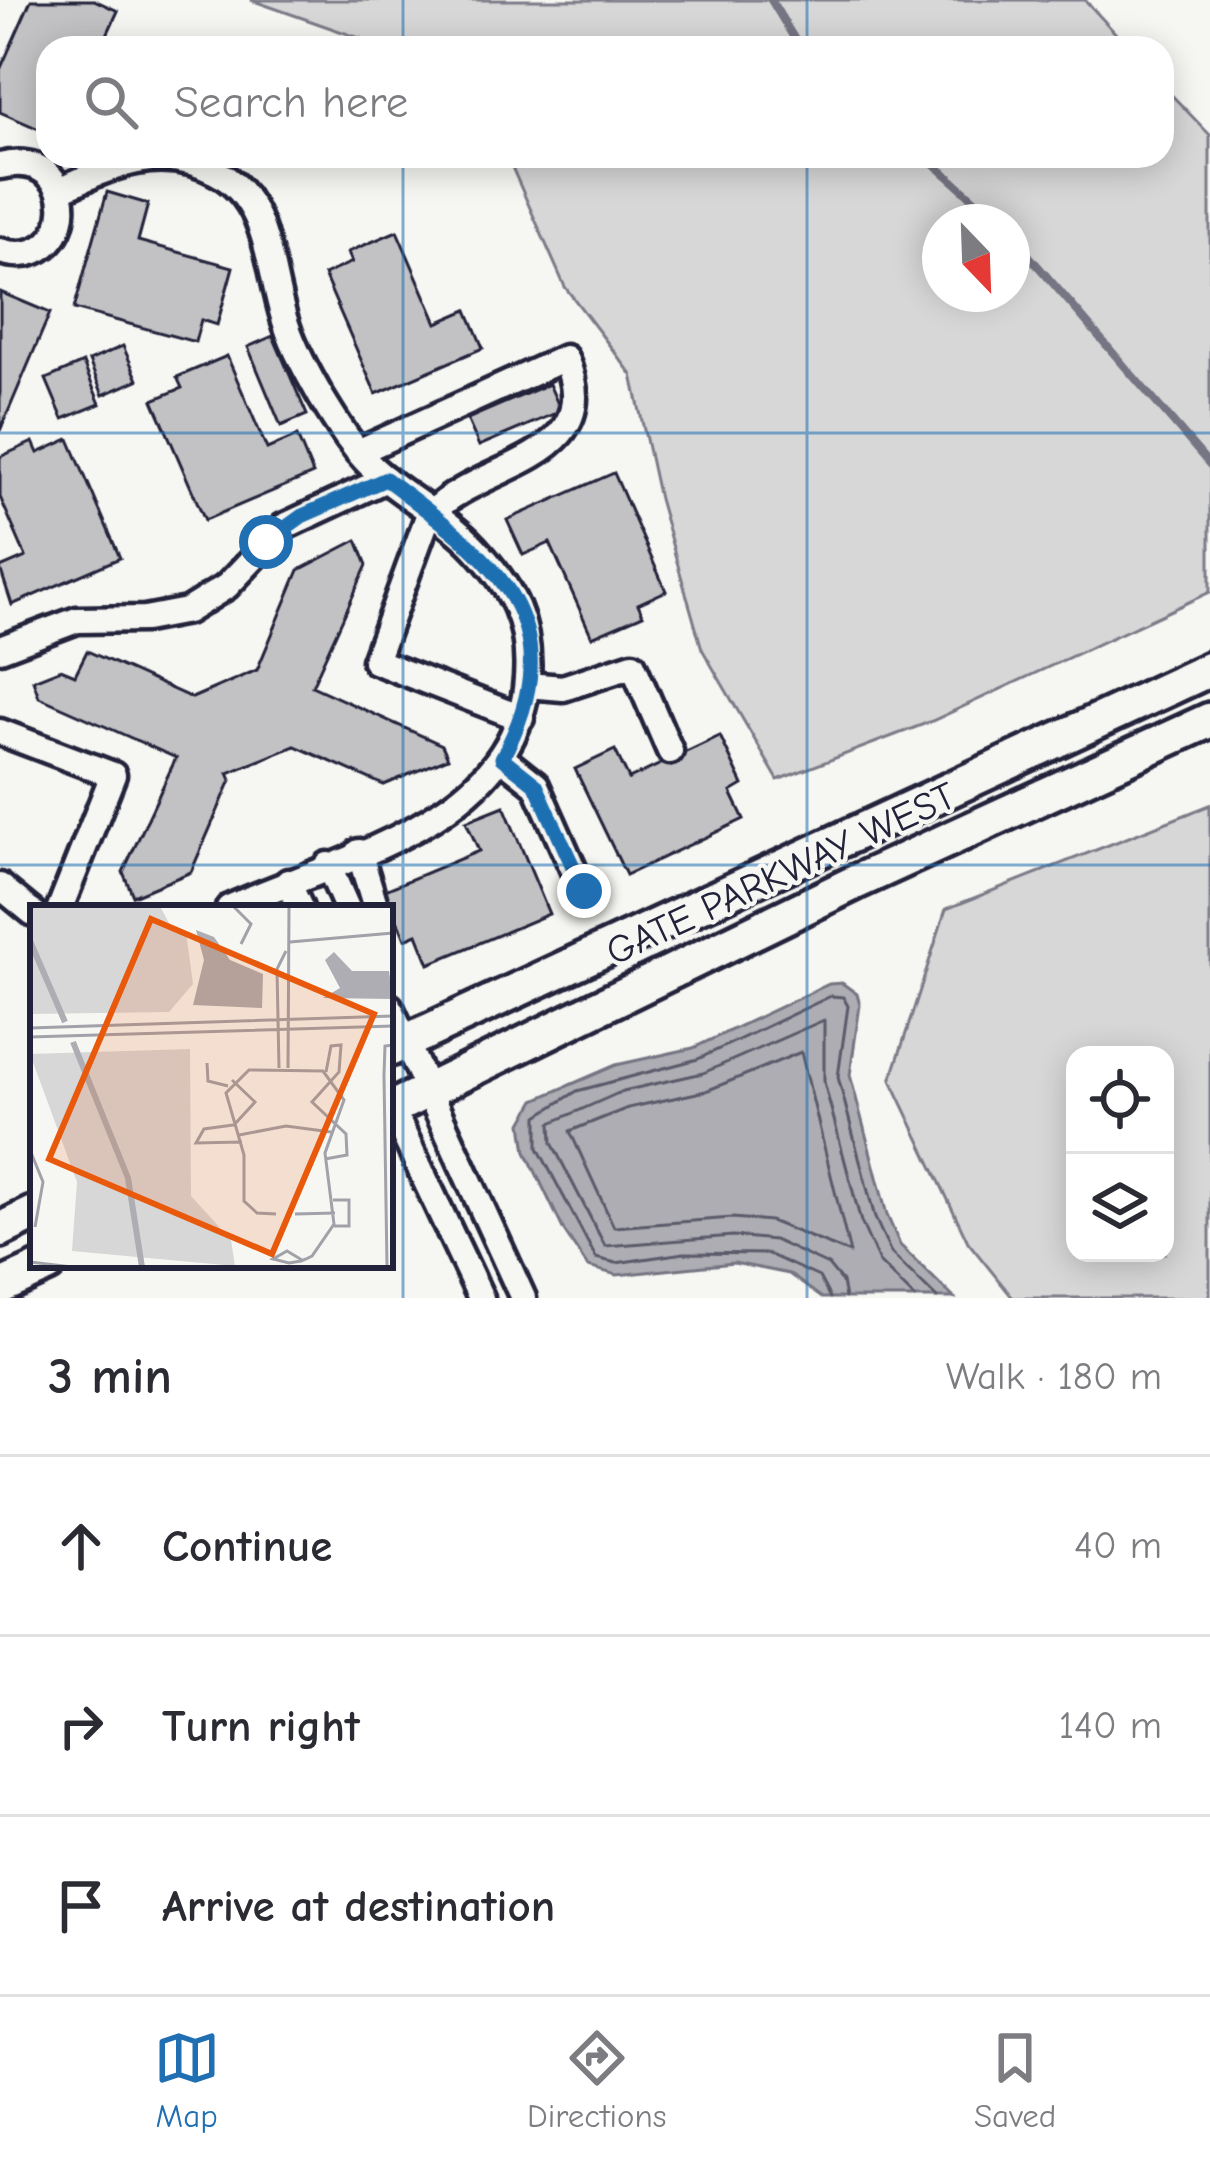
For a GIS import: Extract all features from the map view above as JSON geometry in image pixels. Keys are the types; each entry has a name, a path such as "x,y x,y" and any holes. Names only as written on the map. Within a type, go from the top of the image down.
{"main road":[{"name":"GATE PARKWAY WEST","path":"398,1045 1210,669"},
{"name":"GATE PARKWAY WEST","path":"393,1106 856,882 1210,720"},
{"path":"0,1230 30,1215"},
{"path":"0,1287 41,1268"}],"street":[{"path":"0,166 36,166"},
{"path":"0,251 28,254 54,236 64,206 60,190 41,168"},
{"path":"60,190 108,168"},
{"path":"201,168 226,178 260,224 287,328 322,398 358,452 469,542 519,604 528,646 521,718 502,758 464,798 359,852 236,905"},
{"path":"358,452 565,358 575,398 556,439 544,452 461,488 432,511 374,661 521,718"},
{"path":"0,649 77,620 145,619 187,611 226,586 284,526 386,479"},
{"path":"527,685 563,688 632,665 670,751"},
{"path":"0,732 113,775 61,905"},
{"path":"502,758 536,785 584,891"},
{"path":"359,852 375,905"},
{"path":"328,865 346,905"},
{"path":"288,882 299,905"},
{"path":"0,886 30,911"},
{"path":"398,1045 427,1090 524,1298"},
{"path":"393,1111 481,1298"}],"shaded area":[{"path":"251,0 1085,0 1118,36 354,36"},
{"path":"1174,98 1210,135 1210,592 932,721 778,780 702,649 659,499 632,375 565,287 512,168 1174,168"},
{"path":"1210,805 1210,1298 1013,1298 968,1242 891,1080 946,909"}],"water":[{"path":"842,983 857,994 860,1005 850,1075 887,1215 900,1245 954,1298 822,1298 789,1274 734,1263 617,1275 588,1267 564,1231 526,1152 522,1123 535,1100 616,1065 693,1048 829,984"}],"building":[{"path":"31,0 94,0 118,11 107,36 36,36 36,128 0,112 0,70"},
{"path":"107,192 148,204 138,241 233,267 217,325 201,320 195,342 74,309"},
{"path":"397,231 437,323 467,310 483,348 376,394 324,275 352,262 348,252"},
{"path":"0,292 50,313 0,431"},
{"path":"273,336 307,415 281,426 248,347"},
{"path":"123,346 138,380 103,395 89,361"},
{"path":"227,356 267,449 297,436 313,474 205,520 153,400 182,388 177,377"},
{"path":"83,363 100,404 63,419 46,379"},
{"path":"549,384 561,411 479,446 467,419"},
{"path":"69,439 120,558 12,605 0,568 26,557 0,497 0,457 33,442 38,453"},
{"path":"614,473 666,591 638,604 643,615 592,637 550,543 523,555 507,520"},
{"path":"357,540 367,565 312,686 442,745 448,758 384,785 295,746 228,773 231,780 191,872 133,896 123,872 176,758 39,697 33,680 61,669 75,675 87,651 192,698 257,670 299,570"},
{"path":"720,736 743,785 731,792 744,819 626,875 575,769 615,750 629,779"},
{"path":"504,806 549,914 429,964 417,934 405,939 385,890 479,851 466,821"}],"waterway":[{"path":"771,0 793,36"},
{"path":"939,168 980,204"},
{"path":"1030,257 1210,465"}],"route":[{"path":"266,542 302,516 386,479 457,529 491,566 519,604 528,646 523,714 502,758 528,774 536,785 584,891"}]}
